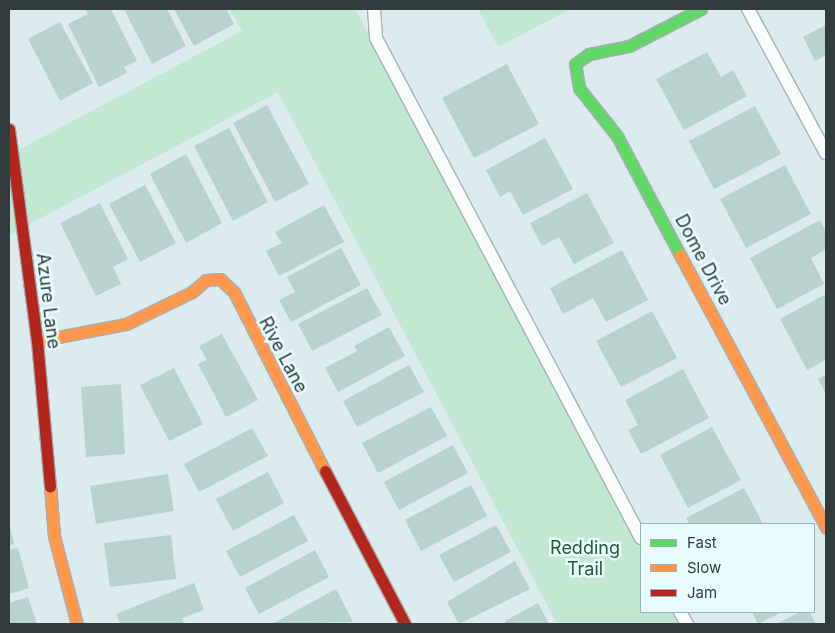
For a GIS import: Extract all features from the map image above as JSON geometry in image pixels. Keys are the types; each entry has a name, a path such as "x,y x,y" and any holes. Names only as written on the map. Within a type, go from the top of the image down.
{"street":[{"name":"Dome Drive","path":"701,9 629,46 589,54 575,64 580,88 617,136 826,526"},
{"name":"Azure Lane","path":"9,129 37,341 54,536 77,624"},
{"name":"Rive Lane","path":"37,341 126,324 172,303 206,280 220,279 234,292 244,318 405,624"}],"lane":[{"path":"374,9 376,38 640,536"},
{"path":"748,9 826,153"},
{"path":"681,613 687,624"}],"green space":[{"name":"Redding Trail","path":"230,9 355,9 640,546 640,613 676,613 682,624 557,624 278,92 9,235 9,155 242,31"},
{"path":"478,9 571,9 498,47"}],"building":[{"path":"85,9 111,9 137,61 124,67 127,73 99,87 68,24 88,14"},
{"path":"124,9 167,9 186,46 152,64"},
{"path":"174,9 226,9 234,24 194,46"},
{"path":"60,22 93,83 60,101 28,39"},
{"path":"826,25 826,55 815,61 803,37"},
{"path":"707,52 721,77 733,70 747,96 684,130 656,79"},
{"path":"507,64 539,124 474,158 442,98"},
{"path":"267,105 309,184 275,202 233,123"},
{"path":"755,106 781,154 714,189 689,141"},
{"path":"229,128 268,202 233,221 194,146"},
{"path":"545,138 573,189 523,215 510,191 500,197 486,170"},
{"path":"186,154 222,223 186,243 150,174"},
{"path":"785,165 811,214 746,248 720,199"},
{"path":"145,185 176,243 140,262 109,204"},
{"path":"587,193 614,243 574,264 559,237 542,246 530,223"},
{"path":"100,203 128,259 113,267 121,284 96,296 60,223"},
{"path":"324,205 344,242 279,276 266,251 282,243 275,232"},
{"path":"820,220 826,232 826,249 811,258 824,284 777,309 750,258"},
{"path":"341,248 361,285 291,322 279,300 295,292 287,277"},
{"path":"622,250 648,300 606,322 593,298 563,314 550,288"},
{"path":"367,288 382,315 312,351 298,324"},
{"path":"826,294 826,360 807,370 780,319"},
{"path":"652,311 677,358 621,387 596,341"},
{"path":"389,327 405,356 338,392 325,368 357,351 354,346"},
{"path":"222,334 258,400 226,417 198,364 207,360 199,346"},
{"path":"409,365 424,392 357,427 343,401"},
{"path":"174,368 203,424 169,441 140,385"},
{"path":"683,369 709,418 641,454 628,430 638,425 625,400"},
{"path":"826,375 826,394 818,379"},
{"path":"121,384 125,454 86,457 81,387"},
{"path":"431,407 447,436 378,473 362,443"},
{"path":"712,427 741,480 688,508 660,455"},
{"path":"252,428 268,456 199,492 184,464"},
{"path":"453,445 468,473 399,510 384,482"},
{"path":"268,472 284,503 233,531 216,499"},
{"path":"168,474 174,511 96,524 90,486"},
{"path":"471,485 487,516 421,551 405,520"},
{"path":"744,488 762,523 688,523 686,518"},
{"path":"294,515 308,541 240,577 226,551"},
{"path":"9,522 14,544 9,545"},
{"path":"496,525 511,552 454,582 439,555"},
{"path":"171,535 176,579 110,587 104,543"},
{"path":"18,548 29,588 9,594 9,550"},
{"path":"315,550 329,577 259,614 245,588"},
{"path":"515,561 530,589 459,624 447,602"},
{"path":"194,583 204,610 182,618 184,624 120,624 116,614"},
{"path":"336,589 353,622 272,624"},
{"path":"28,597 37,624 9,624 9,603"},
{"path":"538,603 549,624 507,624 505,621"},
{"path":"752,613 780,613 758,624"},
{"path":"798,613 810,613 816,624 776,624"}],"traffic: fast":[{"path":"680,255 617,136 579,88 575,64 589,54 629,46 701,9"}],"traffic: slow":[{"path":"680,255 826,527"},
{"path":"37,341 126,324 192,292 206,280 220,279 234,292 325,471"},
{"path":"50,486 54,536 77,624"}],"traffic: jam":[{"path":"9,129 37,341 50,486"},
{"path":"325,471 405,624"}]}
